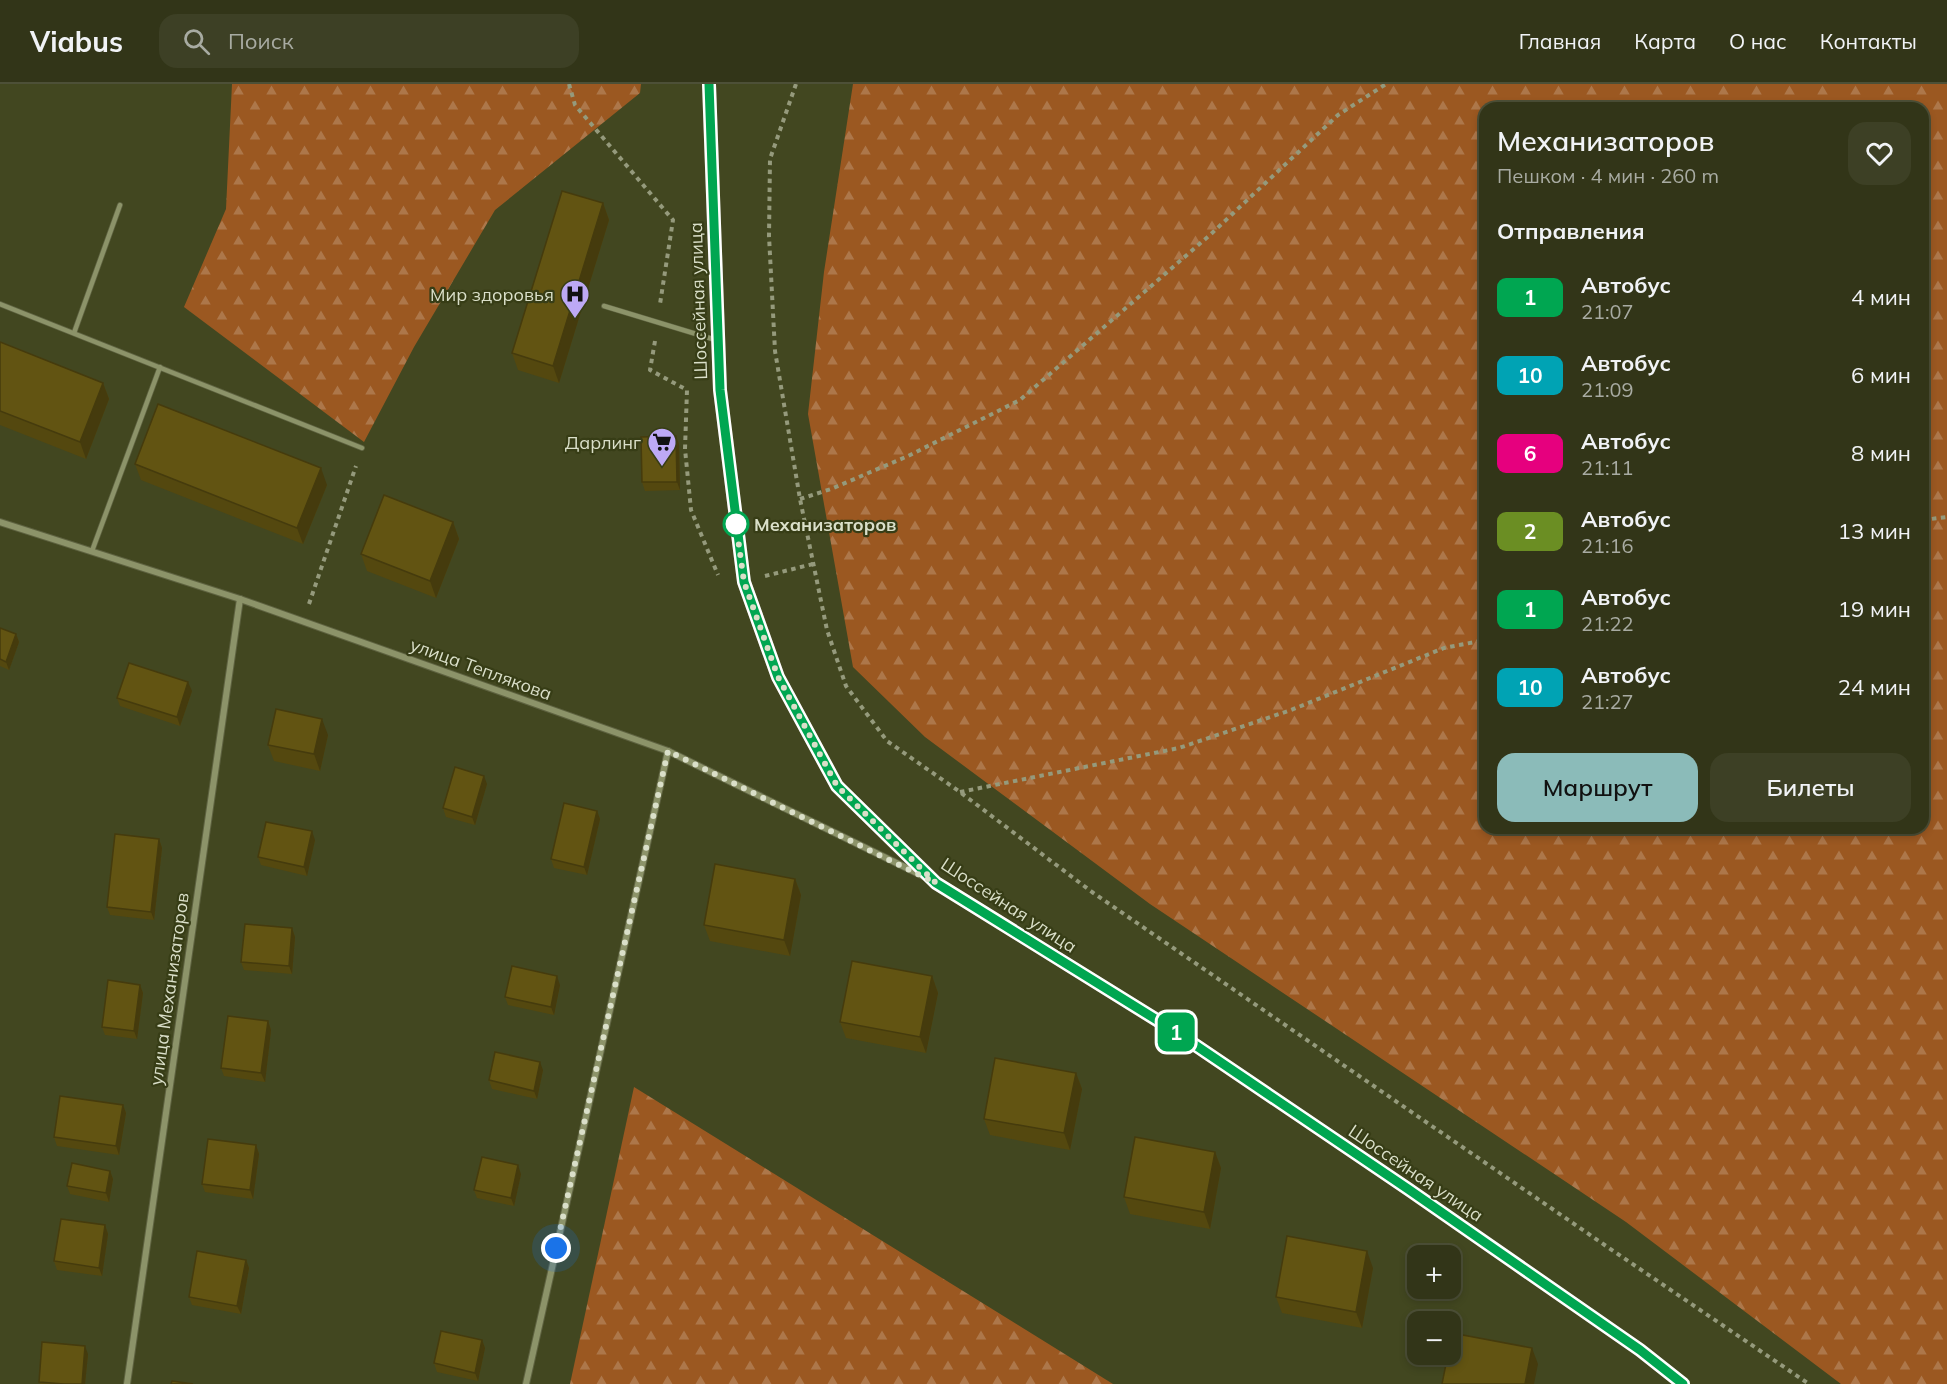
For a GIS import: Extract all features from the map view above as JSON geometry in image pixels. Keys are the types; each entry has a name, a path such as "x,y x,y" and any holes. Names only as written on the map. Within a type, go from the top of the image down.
{"main road":[{"name":"Шоссейная улица","path":"709,85 720,390 744,582 778,677 837,786 936,883 1173,1030 1640,1350 1683,1384"}],"street":[{"name":"улица Теплякова","path":"0,522 240,598 668,751 936,883"},
{"name":"улица Механизаторов","path":"127,1384 240,598"},
{"path":"526,1384 668,751"}],"lane":[{"path":"74,333 120,205"},
{"path":"0,304 362,448"},
{"path":"603,306 718,341"},
{"path":"92,551 160,367"}],"path":[{"path":"569,84 575,105 673,220 650,370 687,390 685,449 691,510 723,587 813,564"},
{"path":"796,84 770,159 769,236 775,351 800,499 827,630 846,686 887,741 960,792 1092,892 1809,1384"},
{"path":"800,499 831,489 908,456 1020,400 1211,234 1338,115 1386,84"},
{"path":"303,621 362,448"},
{"path":"1929,519 1947,517"},
{"path":"960,792 1179,748 1291,710 1444,648 1479,641"}],"green space":[{"path":"232,84 641,84 640,93 495,210 414,347 364,442 184,307 226,209"},
{"path":"853,84 1947,84 1947,1384 1841,1384 1626,1222 1150,904 925,737 853,667 808,414 824,272"},
{"path":"634,1087 1113,1384 570,1384"}],"building":[{"path":"562,191 603,203 553,366 512,353"},
{"path":"0,342 103,383 80,442 0,411"},
{"path":"158,404 321,468 297,528 135,464"},
{"name":"Дарлинг","path":"676,436 677,482 642,482 641,437"},
{"path":"384,495 453,522 430,581 361,554"},
{"path":"0,628 16,634 6,662 0,659"},
{"path":"129,663 188,682 177,717 117,698"},
{"path":"276,709 322,719 314,754 268,745"},
{"path":"455,767 484,776 472,817 443,808"},
{"path":"564,803 597,811 584,867 551,859"},
{"path":"266,822 312,831 304,867 258,857"},
{"path":"115,834 159,839 151,912 107,907"},
{"path":"715,864 795,879 784,940 704,925"},
{"path":"245,924 292,928 289,966 241,962"},
{"path":"852,961 932,976 920,1037 840,1022"},
{"path":"512,966 557,976 551,1007 505,997"},
{"path":"108,980 140,985 134,1031 102,1027"},
{"path":"228,1016 268,1021 261,1073 221,1068"},
{"path":"495,1052 540,1062 534,1091 489,1080"},
{"path":"995,1058 1076,1073 1064,1133 984,1119"},
{"path":"60,1096 123,1105 116,1146 54,1137"},
{"path":"1135,1137 1215,1152 1204,1212 1124,1197"},
{"path":"208,1139 256,1145 250,1190 202,1184"},
{"path":"482,1157 518,1165 511,1198 474,1190"},
{"path":"72,1163 110,1171 106,1193 67,1186"},
{"path":"61,1219 105,1225 99,1268 54,1261"},
{"path":"1287,1236 1367,1251 1356,1312 1276,1297"},
{"path":"197,1251 246,1260 237,1306 189,1297"},
{"path":"441,1331 482,1340 475,1373 434,1363"},
{"path":"1461,1335 1532,1348 1525,1384 1442,1384 1446,1365 1461,1365"},
{"path":"42,1342 85,1346 82,1384 39,1382"},
{"path":"172,1381 193,1384 171,1384"}],"bus line":[{"name":"1","path":"709,84 720,390 729,477 744,582 778,677 837,786 936,883 1173,1030 1640,1350 1683,1384"}],"place":[{"name":"Мир здоровья","path":"575,320"},
{"name":"Дарлинг","path":"662,468"},
{"name":"Механизаторов","path":"736,524"}],"route":[{"path":"556,1248 668,751 936,883 837,786 778,677 744,582 736,524"}]}
